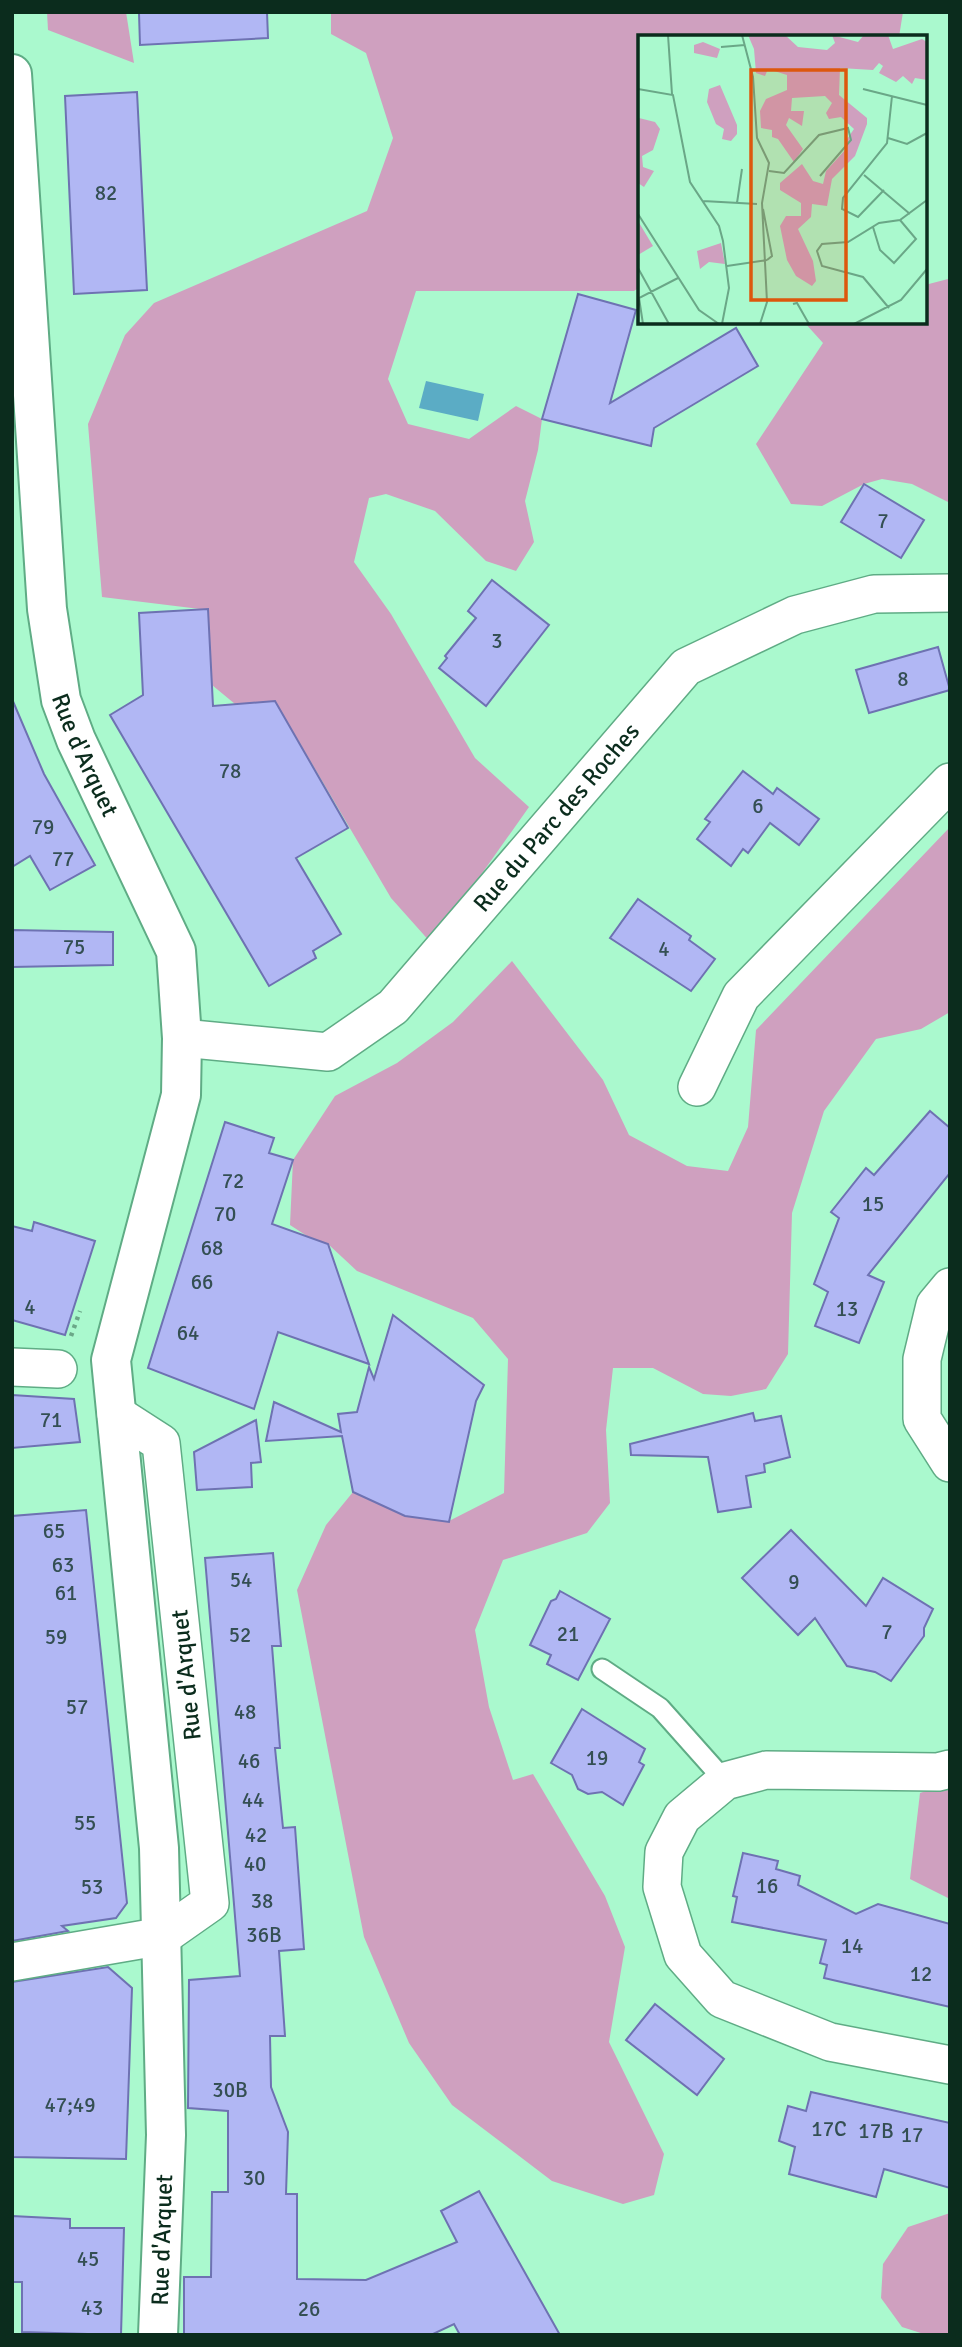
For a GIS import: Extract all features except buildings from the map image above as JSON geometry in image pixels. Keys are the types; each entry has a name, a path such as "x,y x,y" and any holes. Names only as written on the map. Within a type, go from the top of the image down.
{"street":[{"name":"Rue d'Arquet","path":"12,74 47,609 61,700 76,740 176,951 181,1095 111,1360 158,1835 163,1936 166,2135 158,2335"},
{"name":"Rue du Parc des Roches","path":"181,1038 328,1052 393,1007 686,667 795,615 874,594 950,593"},
{"path":"697,1087 741,996 950,782"},
{"path":"950,1287 934,1305 922,1359 922,1419 950,1463"},
{"path":"12,1367 58,1370"},
{"path":"950,1769 937,1772 766,1770 725,1781 682,1817 664,1852 662,1887 683,1955 722,1999 830,2042 950,2065"},
{"path":"12,1962 163,1936"}],"lane":[{"path":"602,1669 660,1708 725,1781"}],"shaded area":[{"path":"47,12 126,12 134,63 48,30"},
{"path":"331,12 903,12 899,35 638,35 638,288 634,291 416,291 388,379 408,424 469,439 516,406 542,419 538,450 525,501 534,542 516,571 486,561 435,511 386,494 369,498 354,562 391,614 475,758 529,807 432,944 391,898 275,701 235,704 212,685 208,610 102,597 88,424 125,335 154,303 367,211 393,138 366,53 331,34"},
{"path":"948,279 950,503 912,484 882,479 864,484 822,506 791,504 756,444 823,343 806,324 927,324 927,284"},
{"path":"950,827 950,1012 921,1029 876,1039 824,1111 792,1213 788,1354 766,1389 731,1396 703,1394 653,1368 613,1368 606,1430 610,1503 587,1533 503,1560 475,1630 489,1707 513,1780 533,1774 605,1896 625,1947 609,2042 664,2154 654,2195 623,2204 552,2181 452,2105 409,2043 364,1937 297,1590 326,1525 353,1492 405,1516 449,1521 504,1493 508,1359 473,1318 357,1271 328,1244 307,1236 290,1225 293,1160 335,1096 397,1063 453,1022 512,961 603,1080 629,1135 687,1166 728,1171 748,1127 756,1030"},
{"path":"940,1786 950,1791 950,1899 910,1879 920,1793"},
{"path":"950,2213 950,2335 927,2335 902,2327 881,2298 883,2264 908,2227"}],"water":[{"path":"426,381 484,394 478,421 419,408"}]}
